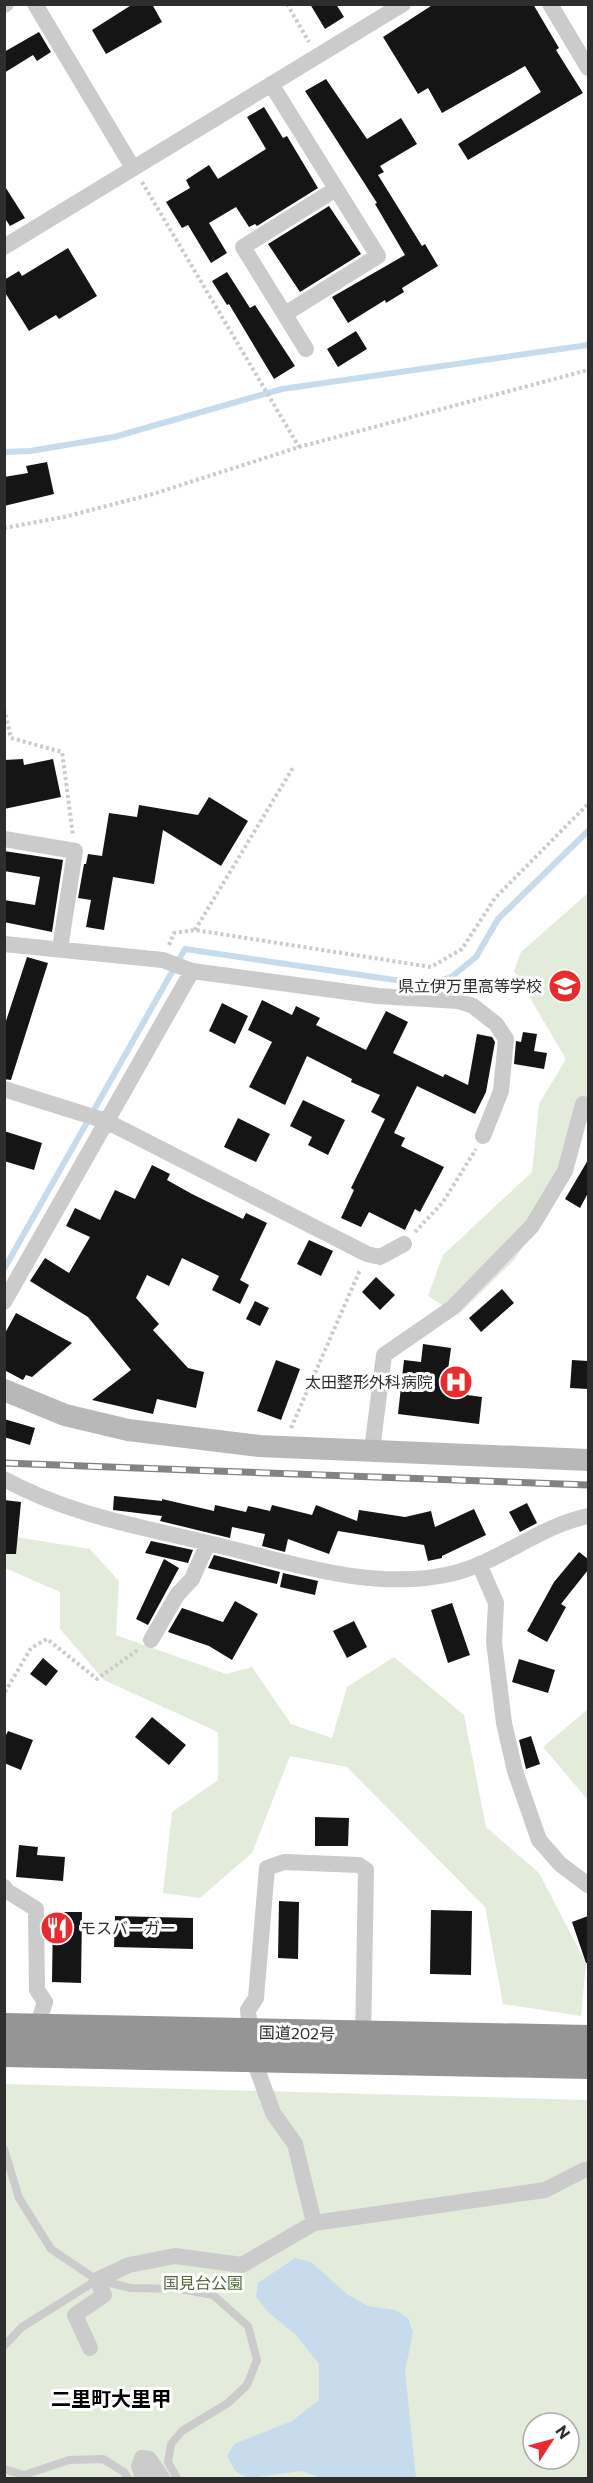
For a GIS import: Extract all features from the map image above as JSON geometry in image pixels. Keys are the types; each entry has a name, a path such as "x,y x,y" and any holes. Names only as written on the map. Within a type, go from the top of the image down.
{"highway":[{"name":"国道202号","path":"4,2027 37,2027 251,2045"},
{"name":"国道202号","path":"4,2053 251,2045 363,2047 588,2039"},
{"name":"国道202号","path":"363,2047 588,2065"}],"street":[{"path":"35,4 133,168"},
{"path":"4,247 403,4"},
{"path":"550,4 588,68"},
{"path":"271,84 378,256 285,314"},
{"path":"306,349 243,247 336,189"},
{"path":"4,839 75,851 60,949"},
{"path":"4,944 162,960 192,971 378,996 458,1001 473,1006 496,1024 506,1040 501,1091 483,1137"},
{"path":"4,1302 192,971"},
{"path":"4,1089 106,1121 367,1254 381,1257 404,1244"},
{"path":"372,1450 384,1355 452,1308 532,1227 564,1172 583,1104"},
{"path":"4,1390 64,1415 128,1430 259,1446 588,1460"},
{"path":"4,1479 25,1491 94,1517 316,1569 365,1578 411,1578 450,1574 571,1520 588,1516"},
{"path":"151,1640 177,1595 192,1579 208,1543"},
{"path":"479,1563 495,1603 496,1665 504,1724 515,1771 540,1840 560,1863 588,1885"},
{"path":"314,2223 295,2144 273,2113 251,2045 248,2010 256,1998 267,1868 284,1863 359,1865 366,1870 363,2047"},
{"path":"4,1887 36,1909 37,1990 45,2002 37,2027"},
{"path":"90,2348 75,2315 104,2295 97,2280 129,2265 175,2256 242,2265 314,2223 545,2190 588,2170"},
{"path":"142,2478 139,2466 142,2458 149,2459 162,2478"}],"lane":[{"path":"4,2149 19,2198 51,2249 97,2280 131,2288 180,2289 213,2295 248,2326 258,2360 246,2385 228,2403 182,2431 171,2444 168,2462 177,2478"},
{"path":"4,2346 22,2327 97,2280"},
{"path":"4,2469 24,2475 69,2460 103,2460 124,2472 128,2478"}],"path":[{"path":"286,4 317,56"},
{"path":"133,168 299,447"},
{"path":"4,528 64,517 153,494 299,447 588,370"},
{"path":"4,709 11,738 62,752 75,851"},
{"path":"195,930 294,766"},
{"path":"162,960 174,933 195,930 431,967 462,949 495,898 588,804"},
{"path":"404,1244 443,1202 483,1137"},
{"path":"291,1429 367,1254"},
{"path":"4,1698 5,1692 31,1648 47,1639 97,1679 151,1640"}],"green space":[{"path":"588,893 588,1105 570,1177 514,1260 458,1315 428,1296 443,1255 532,1172 539,1104 566,1059 514,971 521,952"},
{"path":"4,1535 90,1549 119,1581 116,1635 226,1674 252,1667 291,1724 332,1738 347,1687 394,1657 464,1715 486,1827 539,1873 586,1963 581,2016 503,2004 485,1907 347,1767 290,1756 252,1853 200,1898 163,1893 172,1812 218,1780 218,1732 104,1680 60,1629 60,1592 5,1568"},
{"path":"588,1709 588,1800 543,1747"},
{"name":"国見台公園","path":"5,2084 588,2100 588,2478 5,2478"}],"water":[{"path":"295,2258 311,2262 348,2295 368,2306 395,2310 408,2318 413,2332 405,2371 416,2478 321,2478 302,2471 249,2478 236,2472 227,2456 234,2444 292,2421 319,2400 319,2364 295,2334 268,2312 256,2297 258,2283"}],"building":[{"path":"133,4 152,4 162,22 106,54 92,30"},
{"path":"310,4 336,4 344,17 325,29"},
{"path":"434,4 533,4 559,48 556,50 583,93 468,160 458,144 541,92 525,66 442,113 428,88 418,94 383,37"},
{"path":"39,32 51,52 37,61 33,55 4,73 4,52"},
{"path":"326,79 367,139 401,118 417,144 380,166 384,172 378,175 422,246 425,244 438,266 402,288 404,292 386,303 385,300 348,323 332,297 405,255 375,204 377,203 305,91"},
{"path":"264,107 283,138 287,136 318,188 257,226 255,224 249,227 236,207 209,223 227,253 211,263 188,225 182,228 166,202 190,188 186,180 209,165 218,179 266,149 247,117"},
{"path":"4,185 25,218 10,226 4,217"},
{"path":"329,206 361,254 300,292 268,244"},
{"path":"68,248 97,296 59,319 56,315 29,331 4,291 4,280 19,271 22,276"},
{"path":"227,272 250,308 255,305 295,366 274,379 229,304 227,305 212,281"},
{"path":"356,331 367,349 338,367 327,349"},
{"path":"47,462 54,494 4,506 4,477 28,473 26,466"},
{"path":"23,759 24,765 53,759 61,797 4,809 4,760"},
{"path":"209,797 248,821 221,866 163,830 154,884 113,877 104,930 86,927 91,900 78,898 84,864 86,864 88,854 102,856 109,813 137,817 139,805 198,815"},
{"path":"4,851 63,860 52,932 4,922 4,900 35,905 40,877 4,871"},
{"path":"27,957 48,963 11,1080 4,1079 4,1027"},
{"path":"262,1000 292,1015 296,1006 320,1018 316,1025 366,1050 386,1011 408,1022 393,1053 443,1077 445,1074 468,1085 477,1034 492,1037 495,1042 486,1092 475,1114 417,1086 394,1133 405,1138 401,1146 444,1167 420,1212 415,1209 405,1230 369,1212 361,1227 341,1218 354,1190 351,1188 385,1119 371,1112 380,1095 351,1082 352,1079 307,1056 285,1105 249,1087 272,1042 248,1030"},
{"path":"222,1003 248,1016 235,1044 209,1031"},
{"path":"523,1032 537,1034 534,1051 547,1053 544,1069 514,1064 516,1041 521,1042"},
{"path":"303,1100 345,1120 328,1155 308,1145 312,1137 290,1126"},
{"path":"238,1118 270,1134 256,1162 224,1147"},
{"path":"4,1131 42,1143 34,1170 4,1161"},
{"path":"588,1160 588,1193 580,1208 565,1199"},
{"path":"152,1165 170,1174 167,1180 192,1194 243,1219 246,1213 267,1223 240,1280 249,1285 240,1304 212,1290 219,1276 182,1258 169,1286 147,1275 136,1298 159,1324 153,1330 188,1368 204,1372 196,1408 157,1399 153,1414 92,1400 131,1370 88,1317 30,1281 45,1258 69,1273 90,1237 66,1226 75,1208 100,1220 115,1190 135,1199"},
{"path":"309,1240 333,1251 321,1276 297,1264"},
{"path":"376,1277 395,1295 380,1310 362,1292"},
{"path":"502,1289 514,1303 481,1332 469,1318"},
{"path":"255,1301 269,1308 260,1326 246,1319"},
{"path":"16,1313 72,1343 32,1377 26,1375 23,1380 4,1370 4,1335"},
{"path":"423,1344 451,1348 445,1392 482,1397 479,1424 398,1414 404,1360 421,1362"},
{"path":"276,1360 300,1369 281,1420 257,1411"},
{"path":"572,1360 588,1361 588,1389 570,1388"},
{"path":"4,1419 35,1428 30,1445 4,1437"},
{"path":"114,1496 162,1501 162,1499 214,1511 215,1505 246,1512 248,1506 270,1511 272,1505 312,1515 316,1505 357,1521 359,1510 405,1517 431,1511 435,1527 474,1509 486,1535 442,1558 428,1561 424,1545 338,1531 329,1554 288,1539 285,1552 262,1546 265,1534 232,1527 230,1538 160,1521 162,1516 113,1510"},
{"path":"4,1500 21,1502 16,1554 4,1554"},
{"path":"527,1503 537,1523 520,1532 509,1512"},
{"path":"151,1541 193,1550 188,1563 145,1553"},
{"path":"579,1552 588,1559 588,1570 561,1604 566,1607 547,1642 527,1631 554,1582"},
{"path":"214,1555 280,1572 277,1584 208,1568"},
{"path":"164,1559 179,1568 148,1625 136,1619"},
{"path":"283,1573 318,1581 315,1595 280,1587"},
{"path":"235,1601 258,1614 232,1660 209,1646 168,1632 182,1608 223,1622"},
{"path":"452,1603 470,1655 448,1663 431,1610"},
{"path":"354,1621 367,1647 347,1658 333,1631"},
{"path":"43,1658 58,1671 46,1686 30,1674"},
{"path":"519,1659 555,1670 548,1693 512,1682"},
{"path":"152,1717 186,1745 169,1765 135,1737"},
{"path":"8,1731 33,1740 21,1770 4,1763 4,1739"},
{"path":"531,1736 540,1764 526,1769 519,1740"},
{"path":"315,1817 349,1818 348,1846 315,1846"},
{"path":"19,1845 38,1847 37,1855 65,1857 63,1881 16,1877"},
{"path":"279,1901 299,1902 298,1959 278,1958"},
{"path":"431,1910 472,1911 471,1975 430,1974"},
{"path":"53,1912 82,1912 81,1983 52,1982"},
{"path":"115,1916 193,1918 193,1949 114,1947"},
{"path":"588,1916 588,1963 586,1963 572,1922"}],"waterway":[{"path":"4,452 30,451 114,437 282,389 588,345"},
{"path":"4,1269 185,949 422,984 450,978 476,957 498,919 588,831"}],"railway":[{"path":"4,1463 588,1485"}],"place":[{"name":"県立伊万里高等学校","path":"565,986"},
{"name":"太田整形外科病院","path":"456,1382"},
{"name":"モスバーガー","path":"57,1928"}],"district":[{"name":"二里町大里甲","path":"111,2399"}]}
